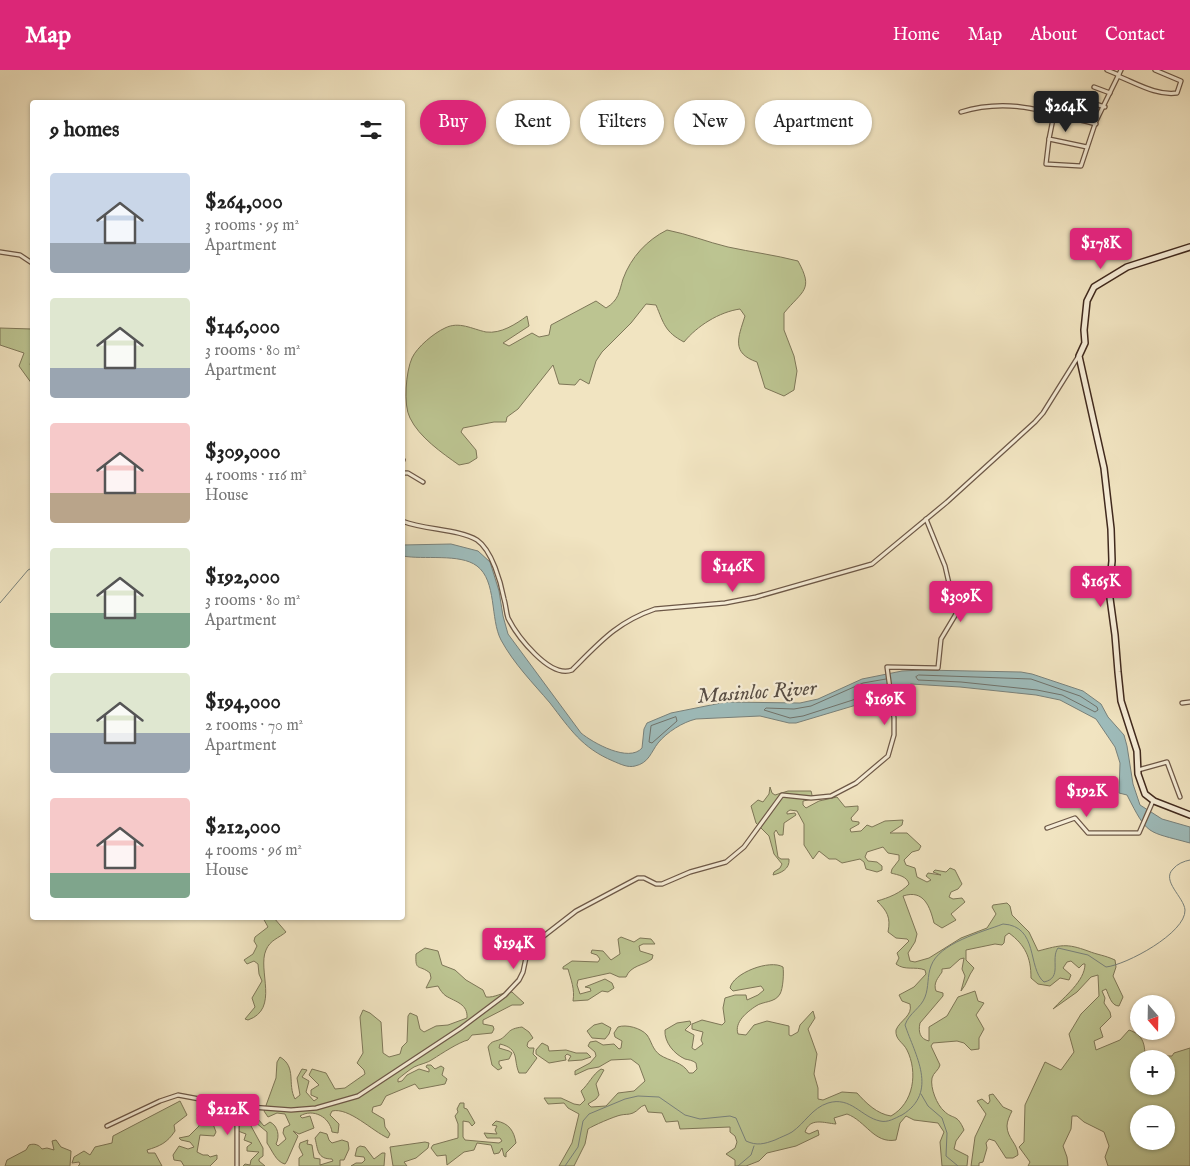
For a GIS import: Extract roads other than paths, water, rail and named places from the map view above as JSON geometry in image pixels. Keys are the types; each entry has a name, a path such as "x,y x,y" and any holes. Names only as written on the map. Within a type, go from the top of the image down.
{"street":[{"path":"1107,70 1154,90 1169,94 1177,93 1181,81 1155,70"},
{"path":"1054,114 1046,164 1081,166 1096,124 1121,70"},
{"path":"1094,87 1110,93"},
{"path":"1066,95 1104,106"},
{"path":"961,112 977,107 1000,104 1027,107 1096,124"},
{"path":"1049,139 1087,147"},
{"path":"405,523 465,535 478,541 492,562 507,616 516,631 546,664 563,672 572,670 612,631 655,609 724,603 756,598 872,564 926,519 1043,413 1079,356 1085,343 1084,330 1088,301 1094,287 1140,262 1190,247"},
{"path":"0,252 20,255 30,262"},
{"path":"1079,356 1104,468 1112,536 1109,591 1121,700 1136,751 1141,786 1152,803 1190,814"},
{"path":"405,473 424,482"},
{"path":"107,1126 160,1101 178,1095 237,1106 303,1110 343,1102 370,1089 409,1061 461,1028 500,999 520,980 531,946 576,911 638,878 662,884 690,872 726,862 744,846 782,795 811,798 831,796 856,783 888,756 894,735 892,697 887,667 938,668 941,639 956,614 945,566 926,519"},
{"path":"1182,703 1190,702"},
{"path":"1138,770 1168,762 1180,797"},
{"path":"1047,828 1075,818 1088,833 1138,833 1152,803"},
{"path":"237,1106 237,1166"}],"water":[{"path":"451,544 478,551 490,562 499,591 508,634 581,733 611,750 629,753 636,752 642,748 644,729 647,723 671,713 726,702 800,703 818,699 862,679 902,671 1021,672 1083,691 1101,704 1108,717 1124,735 1133,784 1140,805 1162,819 1190,827 1190,843 1150,830 1140,818 1127,795 1119,793 1120,763 1115,747 1096,719 1060,700 1036,695 911,684 873,700 796,723 760,716 691,720 666,735 649,757 640,765 627,766 618,763 602,756 577,737 512,657 501,640 495,622 488,581 477,566 470,562 451,558 405,556 405,545"}],"waterway":[{"path":"0,603 30,569"},
{"path":"565,1166 578,1147 583,1121 589,1114 625,1099 638,1096 659,1097 685,1115 700,1119 730,1116 736,1118 746,1141 757,1144 771,1141 792,1132 817,1108 828,1103 843,1102 880,1121 889,1121 902,1115 913,1106 922,1084 918,1061 905,1025 909,1017 923,1001 931,966 943,951 962,939 1003,924 1014,926 1022,932 1031,948 1035,967 1044,982 1053,977 1058,948 1088,955 1106,967 1115,965 1140,954 1166,938 1183,919 1184,905 1171,884 1170,874 1176,866 1190,860"},
{"path":"921,1094 928,1106 942,1118 947,1133 946,1156 958,1166"},
{"path":"738,1166 751,1155 754,1146"}],"water label":[{"name":"Masinloc River","path":"757,693"}]}
